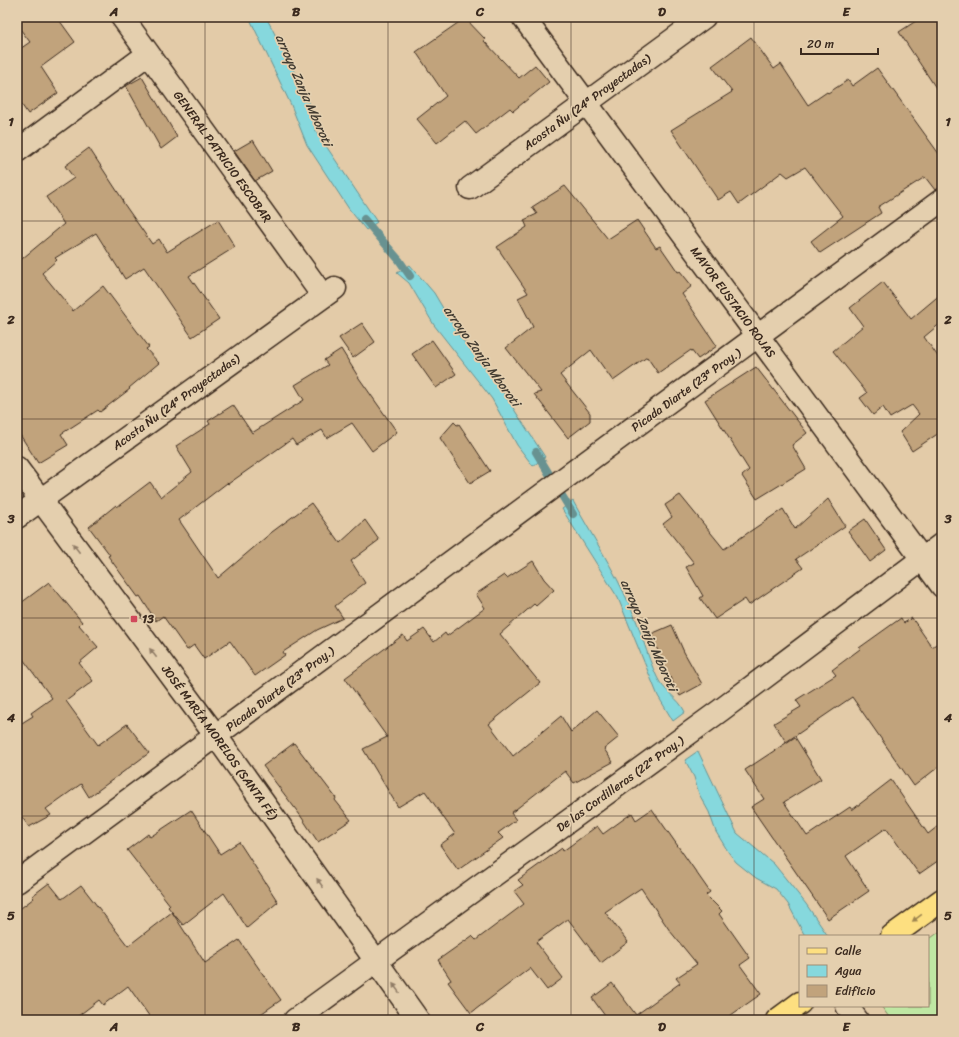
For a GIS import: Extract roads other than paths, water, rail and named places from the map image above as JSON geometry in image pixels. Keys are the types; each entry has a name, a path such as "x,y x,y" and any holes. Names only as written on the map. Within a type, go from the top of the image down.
{"main road":[{"path":"893,935 942,900"},
{"path":"777,1020 799,1004"}],"street":[{"name":"GENERAL PATRICIO ESCOBAR","path":"122,17 148,54 329,292"},
{"name":"MAYOR EUSTACIO ROJAS","path":"523,17 942,586"},
{"name":"Acosta Ñu (24ª Proyectadas)","path":"470,188 704,17"},
{"path":"17,151 148,54"},
{"name":"Picada Diarte (23ª Proy.)","path":"17,882 942,200"},
{"name":"Acosta Ñu (24ª Proyectadas)","path":"17,517 329,292"},
{"name":"JOSÉ MARÍA MORELOS (SANTA FÉ)","path":"17,468 216,736 418,1020"},
{"name":"De las Cordilleras (22ª Proy.)","path":"295,1020 721,710 942,544"},
{"path":"848,1007 857,1020"}],"water":[{"path":"249,17 266,17 306,94 316,131 377,222 366,230 349,209 307,145 291,105"},
{"path":"410,265 434,293 460,337 491,374 545,457 533,466 517,445 492,399 434,325 409,283 397,273"},
{"path":"573,501 624,592 657,677 685,712 673,721 658,696 618,598 562,509"},
{"path":"698,751 737,833 774,864 806,904 827,935 804,935 788,904 776,889 756,878 736,862 716,832 709,812 699,794 694,777 685,760"}],"waterway":[{"name":"arroyo Zanja Mboroti","path":"364,219 399,260 410,276"},
{"name":"arroyo Zanja Mboroti","path":"536,452 573,514"}],"place":[{"name":"13","path":"134,619"}]}
